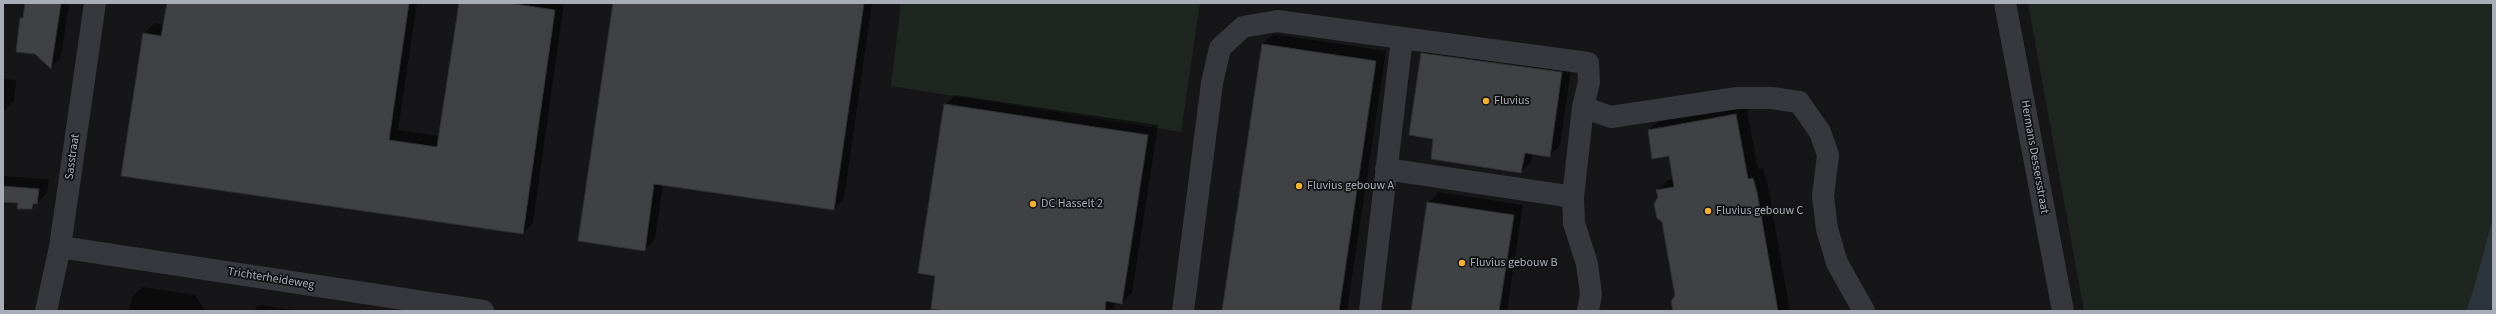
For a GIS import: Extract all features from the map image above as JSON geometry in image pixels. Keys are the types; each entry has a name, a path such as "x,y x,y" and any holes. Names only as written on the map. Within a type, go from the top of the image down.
{"street":[{"name":"Sasstraat","path":"46,311 60,247 95,3"},
{"name":"Hermans Dessersstraat","path":"2004,3 2063,311"},
{"path":"1183,311 1212,83 1220,48 1243,27 1276,21 1588,63 1589,82 1583,107 1573,197 1574,223 1587,264 1592,294 1588,311"},
{"path":"1370,311 1402,38"},
{"path":"1583,107 1611,117 1737,98 1772,98 1799,102 1820,132 1828,155 1823,196 1827,229 1837,263 1864,311"},
{"path":"1386,169 1573,197"},
{"name":"Trichterheideweg","path":"60,247 434,307 483,311"}],"shaded area":[{"path":"901,3 1200,3 1181,132 891,86"},
{"path":"2028,3 2493,3 2493,311 2084,311"},
{"path":"2493,218 2493,311 2466,311 2474,288"}],"building":[{"path":"25,3 61,3 51,69 35,54 16,52 20,18 23,18"},
{"path":"167,3 409,3 389,140 437,147 459,3 509,3 555,10 523,234 121,176 143,33 161,36"},
{"path":"613,3 864,3 834,210 654,184 645,251 578,241"},
{"name":"Fluvius gebouw A","path":"1262,44 1376,61 1339,311 1222,311"},
{"name":"Fluvius","path":"1421,53 1562,72 1550,157 1525,153 1521,173 1431,159 1433,139 1409,135"},
{"name":"DC Hasselt 2","path":"944,104 1148,135 1122,304 1106,301 1105,311 946,311 931,309 935,276 918,273"},
{"name":"Fluvius gebouw C","path":"1736,114 1748,179 1753,178 1757,192 1778,311 1673,311 1671,301 1675,296 1662,222 1657,218 1654,204 1658,197 1656,190 1674,187 1669,156 1652,159 1648,130"},
{"path":"3,186 39,189 37,204 33,204 32,209 17,209 18,203 3,202"},
{"name":"Fluvius gebouw B","path":"1427,202 1514,215 1499,311 1411,311"}],"place":[{"name":"Fluvius","path":"1486,101"},
{"name":"Fluvius gebouw A","path":"1299,186"},
{"name":"DC Hasselt 2","path":"1033,204"},
{"name":"Fluvius gebouw C","path":"1708,211"},
{"name":"Fluvius gebouw B","path":"1462,263"}]}
